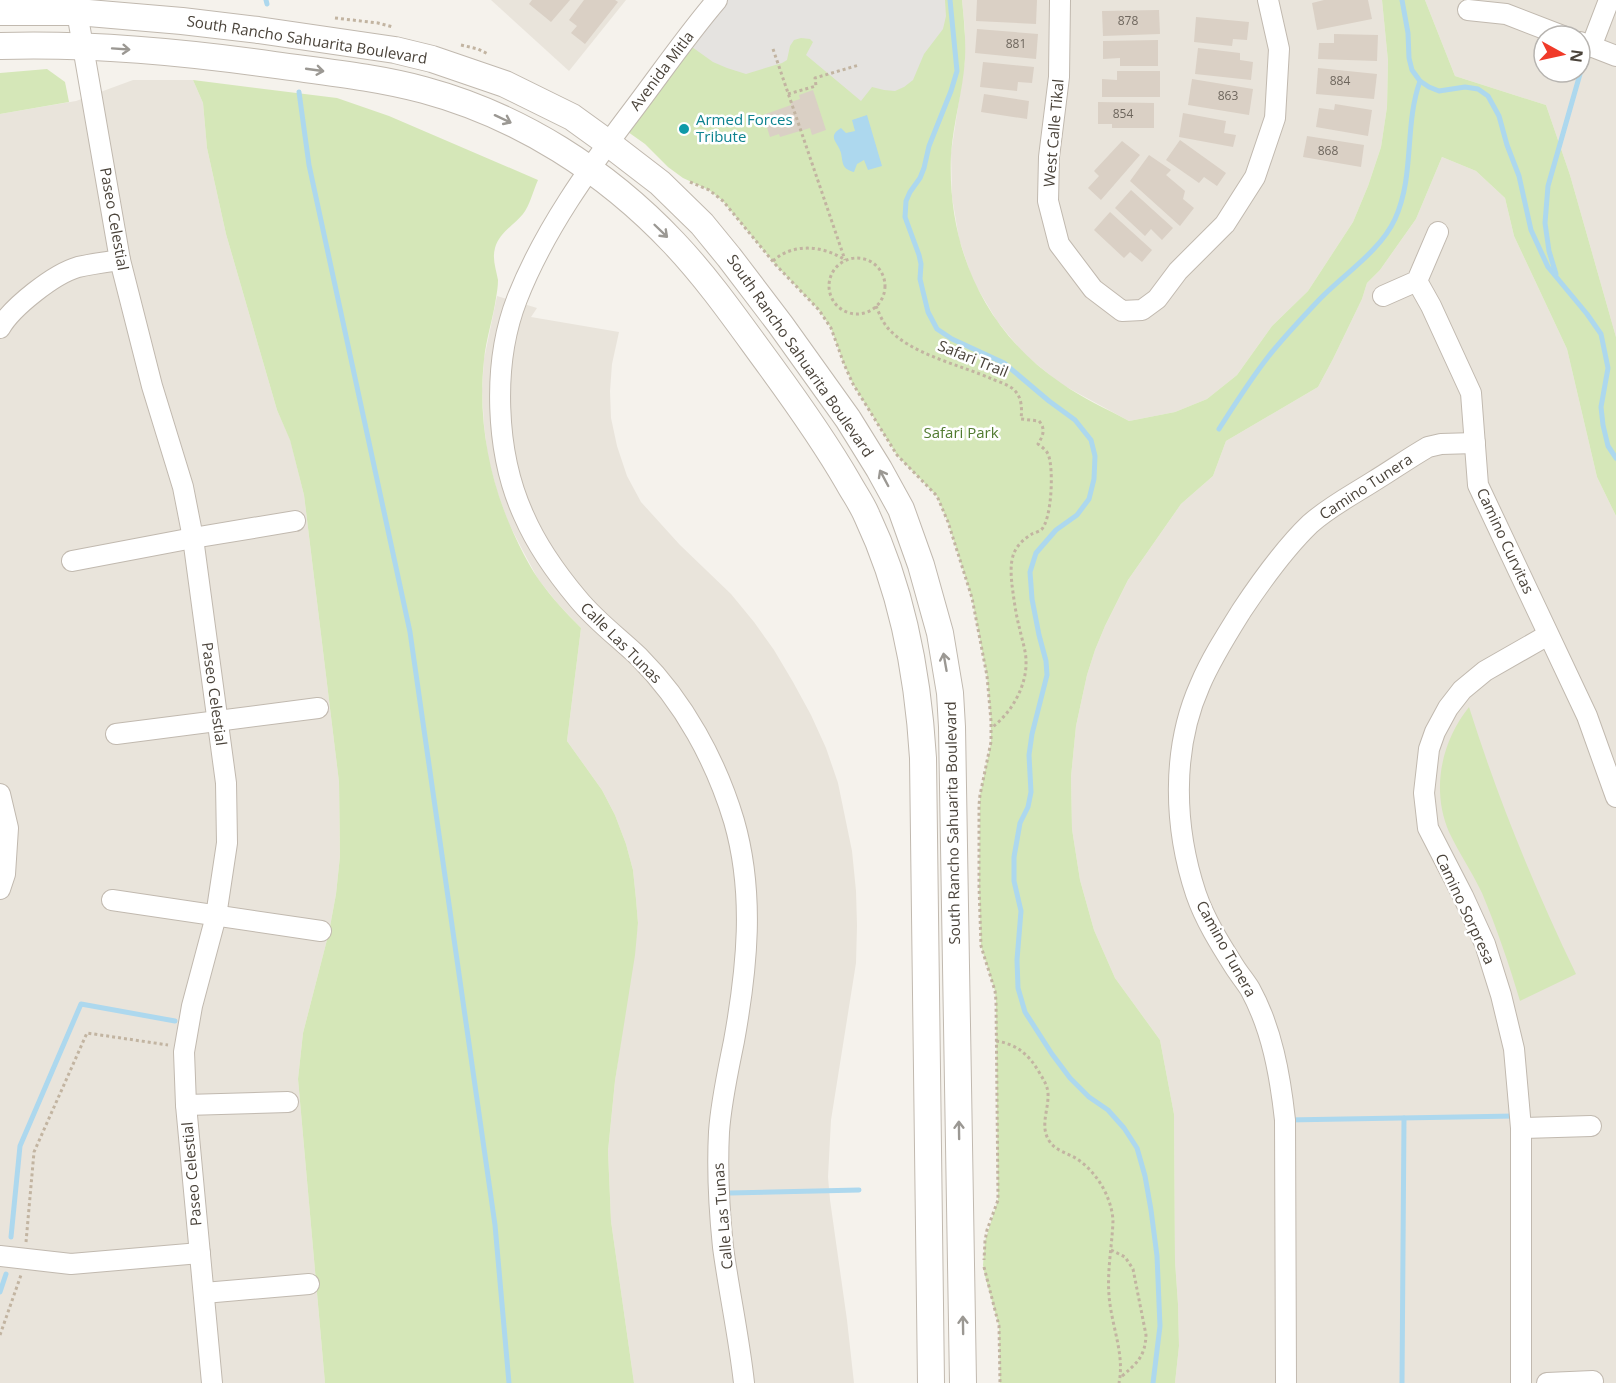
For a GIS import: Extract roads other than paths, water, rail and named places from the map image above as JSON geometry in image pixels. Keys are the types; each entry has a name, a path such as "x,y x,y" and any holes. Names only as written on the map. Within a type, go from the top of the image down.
{"street":[{"name":"Avenida Mitla","path":"608,143 717,0"},
{"name":"West Calle Tikal","path":"1060,0 1059,77 1049,157 1048,201 1059,244 1093,289 1122,311 1142,310 1157,299 1178,271 1225,224 1255,177 1275,118 1279,49 1268,0"},
{"path":"1592,33 1609,0"},
{"path":"1468,10 1506,14 1532,24"},
{"name":"South Rancho Sahuarita Boulevard","path":"0,12 77,12 258,30 394,50 432,59 505,84 572,117 660,183 702,224 780,324 848,419 901,509 921,565 940,633 950,693 963,1383"},
{"name":"Paseo Celestial","path":"77,12 120,260 152,386 183,488 193,537 226,783 227,843 216,916 192,1006 183,1052 212,1383"},
{"name":"South Rancho Sahuarita Boulevard","path":"0,46 83,46 236,59 398,84 445,96 484,110 511,123 555,147 589,170 638,208 673,243 698,270 826,445 866,513 881,547 904,622 921,721 931,1383"},
{"path":"1592,47 1616,56"},
{"name":"Calle Las Tunas","path":"608,143 533,261 516,302 501,372 504,445 511,478 523,514 540,545 579,602 640,658 678,704 712,763 735,823 745,882 746,953 742,995 719,1127 718,1195 723,1250 744,1383"},
{"path":"1383,296 1417,281 1438,232"},
{"path":"0,328 5,319 39,288 76,268 120,260"},
{"name":"Camino Curvitas","path":"1417,281 1471,393 1478,485 1587,716 1616,797"},
{"name":"Camino Tunera","path":"1286,1383 1285,1132 1282,1095 1273,1050 1262,1016 1249,988 1223,949 1207,919 1194,885 1181,828 1179,769 1183,742 1192,705 1211,661 1254,592 1292,543 1311,523 1330,508 1428,447 1441,444 1475,443"},
{"path":"72,561 193,537 295,521"},
{"name":"Camino Sorpresa","path":"1521,1383 1521,1128 1514,1049 1501,995 1485,944 1428,828 1424,793 1429,749 1435,732 1448,708 1462,690 1485,671 1548,634"},
{"path":"116,734 318,708"},
{"path":"0,794 8,828 5,874 0,889"},
{"path":"112,900 321,931"},
{"path":"186,1105 288,1102"},
{"path":"1521,1128 1591,1126"},
{"path":"0,1256 71,1264 200,1253"},
{"path":"204,1293 309,1284"},
{"path":"1547,1383 1593,1381"}],"water":[{"path":"867,115 882,166 868,170 864,160 857,164 854,172 844,166 834,134 841,128 846,133 855,131 852,120"}],"waterway":[{"path":"266,0 267,4"},
{"path":"950,0 957,71 929,146 924,168 906,201 905,217 919,255 920,279 928,312 937,329 952,339 1004,363 1075,420 1091,440 1095,456 1094,479 1089,499 1077,515 1056,530 1036,553 1030,572 1032,599 1047,675 1029,755 1031,792 1028,807 1020,823 1014,857 1014,881 1021,911 1017,960 1018,988 1025,1012 1052,1054 1070,1078 1089,1097 1108,1110 1137,1148 1145,1176 1157,1256 1160,1326 1153,1383"},
{"path":"1402,0 1412,70 1420,81 1439,91 1465,87 1478,89 1488,96 1499,116 1519,176 1531,230 1548,267 1601,334 1608,368 1601,407 1603,425 1608,446 1616,458"},
{"path":"1219,429 1268,357 1327,292 1370,253 1395,219 1405,185 1412,115 1420,81"},
{"path":"1556,274 1549,251 1545,223 1548,186 1577,84"},
{"path":"299,92 309,165 410,632 495,1225 509,1383"},
{"path":"11,1237 20,1146 81,1004 175,1021"},
{"path":"1287,1120 1515,1116"},
{"path":"1402,1383 1404,1118"},
{"path":"730,1193 859,1190"},
{"path":"0,1292 6,1274"}],"place":[{"name":"Armed Forces Tribute","path":"684,129"}],"park label":[{"name":"Safari Park","path":"961,433"}]}
